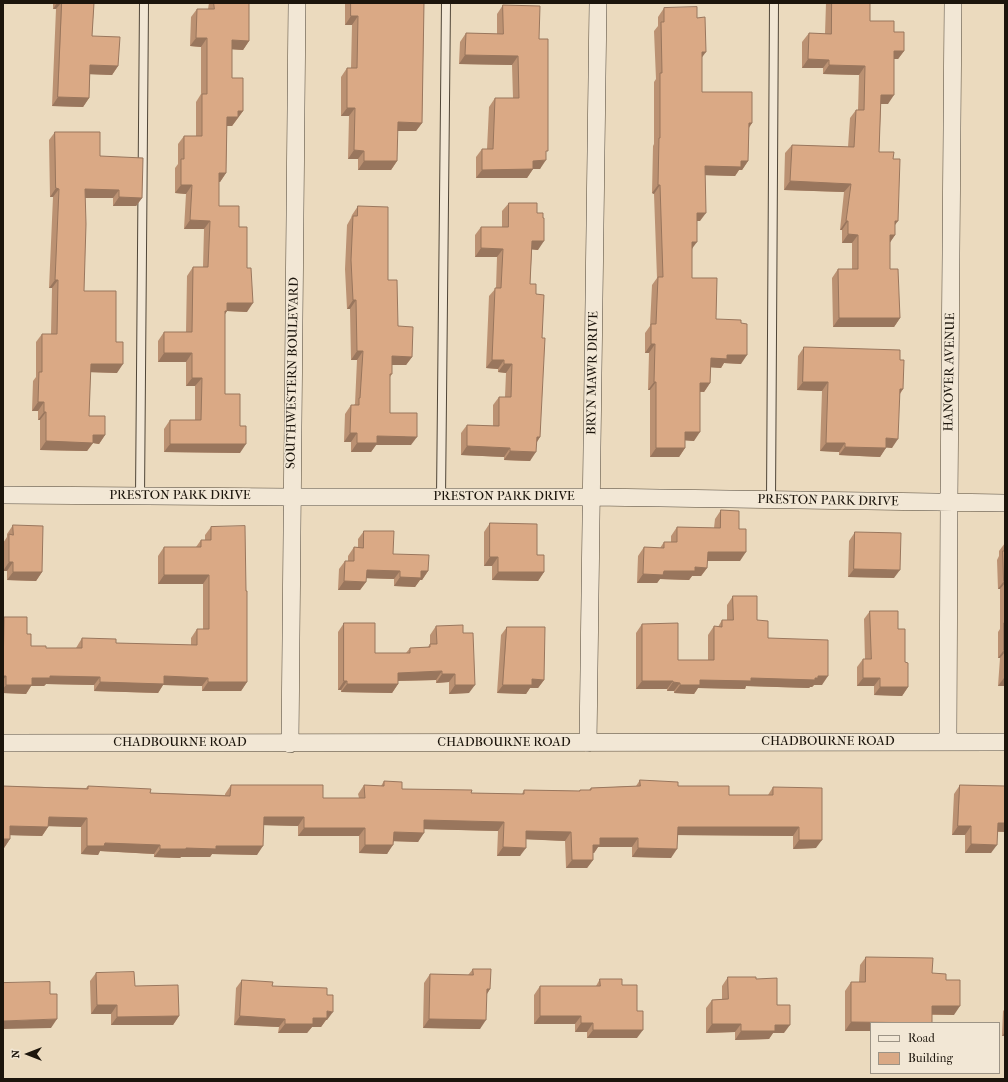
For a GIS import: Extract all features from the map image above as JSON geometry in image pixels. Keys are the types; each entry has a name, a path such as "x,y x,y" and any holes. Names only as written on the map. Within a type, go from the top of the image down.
{"street":[{"name":"SOUTHWESTERN BOULEVARD","path":"290,744 291,497 297,3"},
{"name":"BRYN MAWR DRIVE","path":"588,743 598,3"},
{"name":"HANOVER AVENUE","path":"948,741 953,3"},
{"name":"PRESTON PARK DRIVE","path":"3,495 592,497 1005,503"},
{"name":"CHADBOURNE ROAD","path":"3,743 290,744 1005,742"}],"lane":[{"path":"140,496 144,3"},
{"path":"441,497 446,3"},
{"path":"771,500 774,3"}],"building":[{"path":"62,3 94,3 92,36 120,37 118,66 90,65 89,98 58,97"},
{"path":"214,3 249,3 249,41 232,40 232,78 243,78 243,111 238,111 238,117 227,117 226,173 219,173 219,206 239,206 239,227 247,227 247,268 251,268 253,303 227,303 227,311 225,311 225,394 240,394 240,426 246,426 246,444 170,444 170,420 201,420 202,378 192,378 192,353 164,353 164,332 192,332 193,267 208,267 210,221 190,220 192,185 181,185 181,159 184,159 184,136 202,136 202,94 207,94 207,38 196,38 197,9 214,9"},
{"path":"351,3 424,3 422,123 398,122 397,161 364,161 364,151 354,150 355,108 347,108 347,68 357,68 358,16 351,16"},
{"path":"832,3 870,3 870,21 894,21 894,32 904,32 904,51 894,51 894,95 881,95 879,152 894,152 893,159 900,159 898,221 895,221 895,235 890,235 890,269 898,269 900,318 839,318 838,269 858,269 858,235 848,234 848,221 846,221 851,184 790,181 792,145 854,147 856,110 864,110 865,66 829,65 829,60 808,59 809,33 831,34"},
{"path":"503,5 540,6 539,39 548,39 548,151 546,151 546,160 533,161 533,169 482,170 482,149 493,149 495,98 519,98 518,56 465,55 466,33 503,34"},
{"path":"697,7 697,18 705,17 706,52 702,52 702,92 752,92 752,123 749,123 748,161 741,161 741,167 705,166 706,213 697,213 697,242 692,242 692,278 717,278 716,319 741,320 741,323 747,324 747,355 727,355 727,359 711,358 710,383 700,383 700,432 685,432 685,448 656,448 656,382 654,382 655,344 651,344 651,324 656,324 658,277 663,277 660,185 658,185 660,73 662,73 661,22 664,22 664,8"},
{"path":"55,132 100,132 100,156 143,158 142,198 119,197 119,190 85,189 86,224 84,291 116,291 116,342 123,342 123,364 91,364 89,416 105,416 105,435 93,435 93,443 46,441 46,412 44,412 44,402 38,402 39,372 42,372 42,334 57,334 58,280 55,280 59,189 56,188"},
{"path":"509,203 537,203 537,213 543,213 544,218 544,241 532,241 530,284 536,284 536,294 544,295 542,338 545,338 540,437 537,437 536,452 510,451 510,448 467,446 467,425 499,426 499,397 511,397 512,364 504,364 504,360 492,360 495,288 501,288 503,249 481,248 481,227 508,227"},
{"path":"358,206 388,207 388,280 397,280 398,326 413,327 412,357 392,356 392,374 390,374 390,413 417,413 417,437 377,436 377,443 357,443 357,433 350,433 351,405 359,405 363,351 357,351 356,300 353,300 351,260 353,216 357,216"},
{"path":"804,347 900,350 900,360 904,360 903,389 900,389 898,439 886,438 886,448 845,447 845,443 826,443 828,382 803,382"},
{"path":"721,510 739,511 739,529 746,529 746,552 708,552 707,568 695,567 695,571 664,571 663,575 643,574 644,547 664,548 664,542 677,542 677,527 720,528"},
{"path":"490,523 537,524 537,555 544,555 544,572 498,572 498,557 490,557"},
{"path":"13,525 43,526 42,572 13,572 13,562 9,562 9,534 13,535"},
{"path":"245,526 247,682 208,682 208,678 164,676 164,684 100,682 100,677 50,676 50,678 32,678 32,685 6,685 6,676 3,676 4,617 27,617 27,634 31,634 31,646 46,646 46,648 82,648 82,638 116,639 116,643 197,645 197,629 209,629 209,575 164,575 164,547 201,547 201,540 211,540 211,527"},
{"path":"364,531 394,531 393,554 429,555 428,571 421,571 421,578 400,577 400,571 367,570 366,582 344,581 345,561 354,561 354,547 363,548"},
{"path":"855,532 901,533 900,570 854,569"},
{"path":"1003,551 1005,551 1005,581 1004,581"},
{"path":"733,596 757,596 757,620 768,621 768,638 828,640 828,676 818,676 815,680 751,678 751,681 700,680 700,685 680,685 680,683 673,681 642,681 642,624 678,623 678,660 714,660 714,626 722,627 722,620 733,620"},
{"path":"870,611 898,611 898,629 905,629 905,662 908,663 908,687 880,687 880,678 863,678 863,659 871,659"},
{"path":"344,623 375,623 375,653 410,653 410,648 430,647 430,644 437,644 436,626 463,625 463,633 473,633 475,685 455,685 455,674 442,674 442,671 398,673 398,684 347,684 347,681 344,681"},
{"path":"1005,623 1005,650 1004,650"},
{"path":"507,627 545,627 544,680 532,679 532,685 503,685"},
{"path":"640,780 678,782 678,786 729,786 729,795 773,795 773,787 822,788 822,840 799,840 799,827 678,827 677,849 638,848 638,838 600,838 600,845 593,845 593,860 572,860 571,832 526,831 526,848 503,847 504,822 424,820 424,833 394,832 393,845 365,845 365,828 304,828 304,817 264,817 263,846 216,846 216,849 160,849 160,845 105,843 104,846 87,846 87,818 49,817 48,827 10,826 10,839 3,839 3,786 88,789 88,786 151,789 150,793 230,796 231,785 323,785 323,798 365,798 364,785 384,786 384,781 402,782 402,789 472,790 471,793 524,794 524,790 580,791 591,790 591,788 640,786"},
{"path":"960,785 1005,786 1005,823 998,823 997,845 971,844 971,826 958,826"},
{"path":"866,957 933,958 932,973 946,974 946,980 960,980 960,1006 932,1006 932,1022 851,1022 851,982 865,982"},
{"path":"473,969 491,969 490,989 487,989 486,1020 429,1019 430,974 473,975"},
{"path":"134,972 135,986 178,985 179,1016 117,1017 117,1005 97,1005 96,973"},
{"path":"728,977 756,977 756,979 777,978 777,1005 790,1005 790,1025 775,1025 775,1031 741,1031 741,1024 712,1024 712,1000 728,999"},
{"path":"600,979 622,979 622,985 637,985 637,1011 643,1011 643,1030 593,1030 593,1023 581,1023 581,1016 540,1016 540,986 600,986"},
{"path":"242,980 273,982 272,986 327,988 327,995 333,995 333,1012 327,1011 327,1018 313,1018 313,1024 285,1024 285,1019 240,1016"},
{"path":"50,982 50,994 57,994 57,1019 3,1021 3,983"}]}
